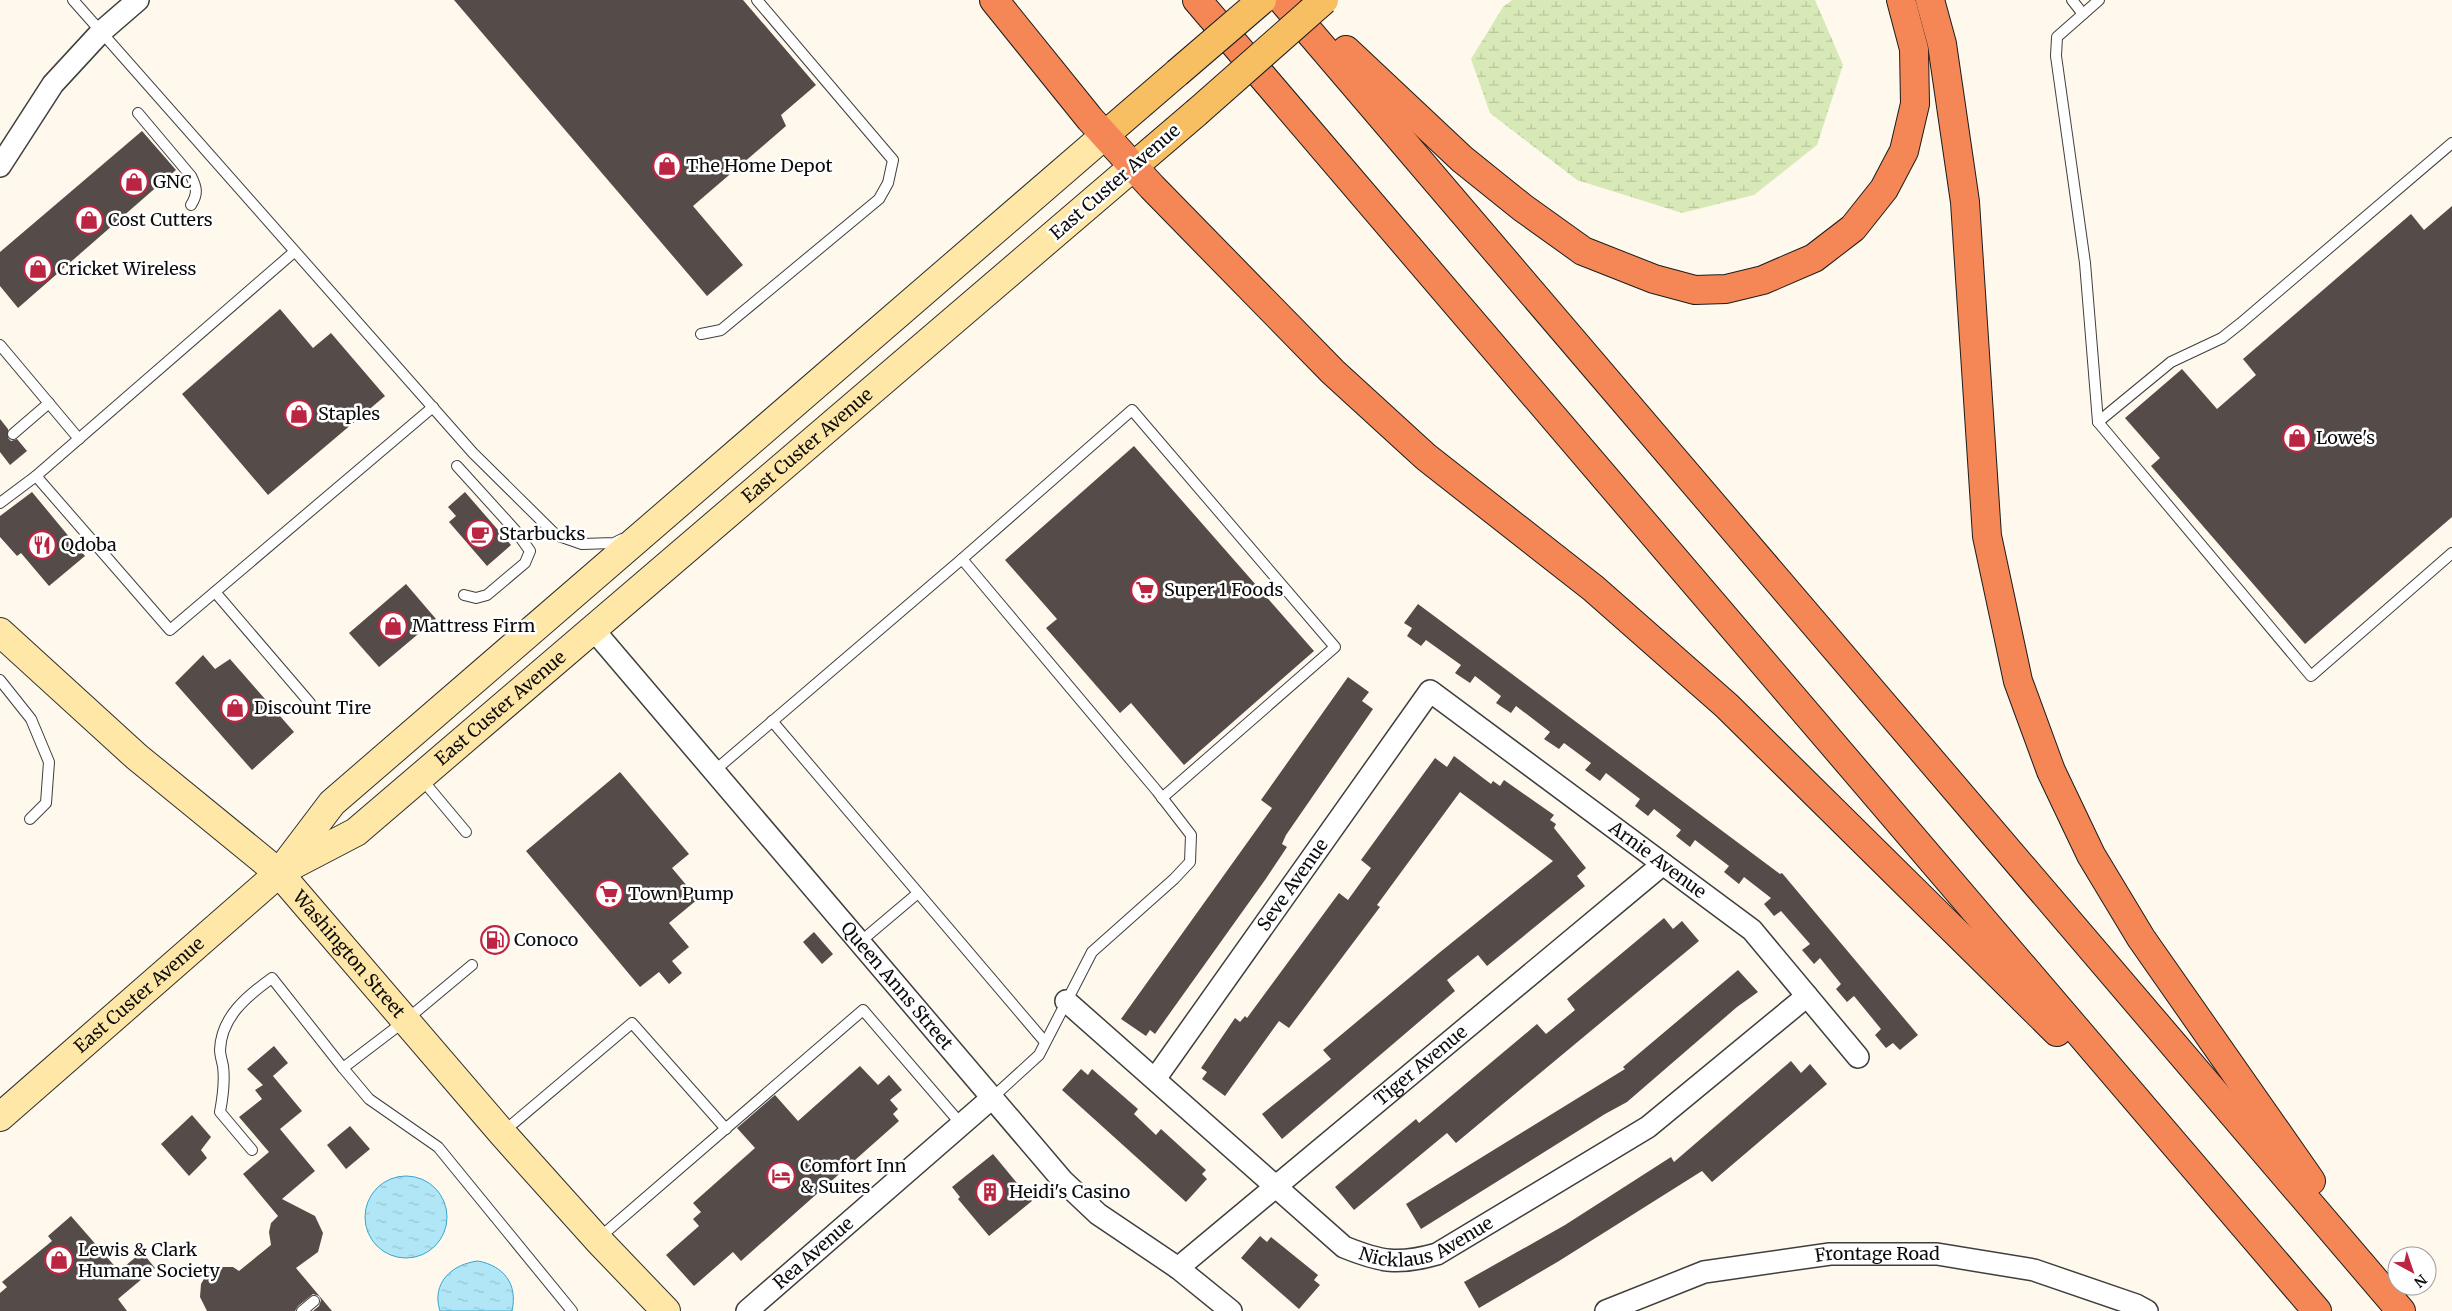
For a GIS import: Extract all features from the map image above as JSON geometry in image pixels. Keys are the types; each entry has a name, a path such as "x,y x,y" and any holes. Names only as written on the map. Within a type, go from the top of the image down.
{"highway":[{"path":"994,0 1105,135 1245,283 1362,398 1426,457 1594,588 1734,712 2031,1006 2224,1203"},
{"path":"1197,0 2318,1311"},
{"path":"1282,0 2402,1311"},
{"path":"1296,0 1368,72 1462,159 1531,214 1583,252 1654,279 1695,290 1726,289 1763,280 1814,258 1853,228 1884,189 1904,151 1915,104 1914,50 1901,0"},
{"path":"1930,0 1942,44 1965,202 1987,536 2018,681 2051,771 2091,855 2136,930 2402,1311"}],"main road":[{"name":"East Custer Avenue","path":"0,1117 279,873 332,804 1262,0"},
{"name":"East Custer Avenue","path":"279,873 356,832 592,628 1196,113 1324,0"},
{"name":"Washington Street","path":"0,632 137,757 279,873 502,1133 598,1240 666,1311"}],"street":[{"path":"0,166 53,84 101,32 138,0"},
{"name":"Queen Anns Street","path":"592,628 1063,1181 1098,1214 1178,1268 1231,1311"},
{"name":"Arnie Avenue","path":"1430,691 1752,930 1858,1057"},
{"name":"Seve Avenue","path":"1154,1080 1430,691"},
{"name":"Tiger Avenue","path":"1178,1268 1274,1186 1663,864"},
{"name":"Nicklaus Avenue","path":"1066,1001 1344,1247 1375,1260 1411,1261 1437,1254 1648,1127 1807,996"},
{"name":"Rea Avenue","path":"747,1311 993,1097"},
{"name":"Frontage Road","path":"1606,1311 1704,1272 1830,1254 1937,1254 2034,1270 2136,1305 2147,1311"}],"lane":[{"path":"72,0 473,452 556,534 582,544 614,544 661,520"},
{"path":"701,334 721,330 879,199 888,183 893,160 757,0"},
{"path":"2072,0 2083,14"},
{"path":"2099,0 2057,37 2056,56 2085,263 2098,422 2311,676 2452,553"},
{"path":"138,113 191,176 196,186 196,197 191,205"},
{"path":"2098,422 2171,362 2222,338 2452,143"},
{"path":"0,503 36,476 294,252"},
{"path":"0,345 80,438"},
{"path":"13,434 49,403"},
{"path":"36,476 170,630 433,407"},
{"path":"713,772 962,559 1132,410 1335,647 1162,798"},
{"path":"456,466 515,530 530,551 525,563 487,595 476,598 464,595"},
{"path":"962,559 1191,835 1190,862 1174,879 1092,952 1038,1055 993,1097"},
{"path":"215,592 310,703"},
{"path":"0,680 31,719 49,762 46,803 30,819"},
{"path":"772,721 1045,1042"},
{"path":"420,777 466,832"},
{"path":"860,942 918,893"},
{"path":"343,1068 406,1020 472,965"},
{"path":"252,1150 220,1112 224,1089 220,1051 224,1028 235,1009 272,978 369,1099 438,1147 572,1311"},
{"path":"598,1240 864,1010 961,1124"},
{"path":"502,1133 632,1022 726,1129"},
{"path":"302,1311 314,1301"}],"green space":[{"path":"1512,0 1815,0 1843,65 1817,145 1754,195 1682,213 1577,180 1490,113 1471,59 1503,7"}],"water":[{"path":"406,1176 422,1179 435,1188 444,1201 447,1217 444,1233 435,1246 422,1255 406,1258 390,1255 377,1246 368,1233 365,1217 368,1201 377,1188 390,1179"},
{"path":"478,1261 495,1267 507,1278 513,1292 512,1311 440,1311 438,1292 446,1277 460,1266"}],"building":[{"name":"The Home Depot","path":"454,0 743,0 816,85 781,115 786,126 693,206 743,265 707,296"},
{"path":"142,131 176,170 18,308 0,286 0,252"},
{"name":"Lowe's","path":"2452,206 2452,517 2305,644 2151,466 2160,458 2125,418 2182,369 2217,409 2256,375 2243,359 2411,214 2424,230"},
{"name":"Staples","path":"280,309 313,348 331,333 385,396 268,495 182,394"},
{"path":"0,419 8,429 8,438 11,441 17,439 27,451 10,465 0,452"},
{"name":"Super 1 Foods","path":"1134,446 1314,651 1184,765 1131,703 1120,713 1046,628 1057,619 1005,560"},
{"name":"Qdoba","path":"32,492 85,556 49,586 21,553 17,556 0,537 0,516"},
{"name":"Starbucks","path":"465,492 511,545 487,566 449,522 456,516 448,507"},
{"name":"Mattress Firm","path":"406,584 436,619 379,667 349,633"},
{"path":"1418,604 1780,874 1782,873 1918,1035 1900,1050 1893,1043 1886,1048 1875,1035 1881,1029 1854,996 1847,1002 1836,989 1841,984 1820,958 1814,964 1802,950 1810,944 1781,911 1774,916 1764,904 1771,898 1744,877 1739,884 1724,872 1729,866 1695,840 1690,847 1676,836 1681,830 1654,809 1648,816 1635,806 1640,799 1606,773 1600,781 1585,770 1591,763 1564,743 1559,749 1544,739 1550,732 1516,706 1511,713 1496,703 1501,696 1475,676 1470,683 1455,673 1461,665 1426,640 1421,646 1407,636 1412,628 1404,623"},
{"name":"Discount Tire","path":"203,655 215,669 230,659 294,732 252,770 175,683"},
{"path":"1348,677 1369,692 1362,701 1373,709 1286,835 1282,844 1287,847 1265,880 1155,1034 1150,1030 1146,1036 1121,1019 1272,808 1261,800"},
{"path":"1454,756 1491,784 1493,781 1500,786 1504,780 1554,815 1550,820 1556,824 1554,828 1586,868 1577,876 1585,886 1487,966 1478,955 1447,980 1455,991 1282,1139 1262,1114 1331,1059 1323,1050 1553,861 1460,792 1377,905 1380,907 1289,1028 1279,1021 1225,1096 1202,1079 1207,1072 1201,1068 1235,1018 1240,1022 1245,1016 1247,1018 1339,893 1348,900 1371,868 1361,860 1435,758 1447,767"},
{"path":"620,772 689,854 672,868 698,899 669,923 689,947 672,961 682,973 669,984 659,972 640,987 526,851"},
{"path":"1664,918 1673,929 1682,921 1699,941 1456,1143 1447,1133 1354,1210 1335,1187 1416,1119 1419,1123 1537,1024 1546,1034 1575,1010 1567,999"},
{"path":"814,932 833,954 822,964 803,942"},
{"path":"1738,970 1758,992 1737,1007 1627,1102 1421,1229 1406,1204 1625,1069 1623,1067"},
{"path":"274,1046 288,1063 266,1082 273,1076 302,1111 280,1129 315,1171 282,1199 315,1216 323,1233 318,1252 296,1268 332,1311 313,1311 319,1306 321,1300 319,1296 313,1294 298,1306 295,1311 207,1311 200,1297 201,1284 208,1272 218,1267 233,1267 239,1271 271,1245 269,1232 271,1223 278,1216 243,1174 269,1152 239,1117 262,1099 255,1090 263,1085 247,1069"},
{"path":"1791,1061 1801,1073 1810,1064 1827,1084 1712,1182 1702,1171 1559,1261 1479,1308 1464,1282 1565,1225 1671,1157 1674,1162"},
{"name":"Comfort Inn & Suites","path":"860,1066 878,1085 889,1075 902,1090 890,1100 898,1109 893,1114 899,1121 741,1261 733,1252 694,1286 666,1255 699,1226 693,1219 701,1212 693,1203 755,1148 737,1128 775,1095 798,1121"},
{"path":"1081,1069 1088,1075 1092,1069 1138,1109 1134,1114 1156,1135 1161,1129 1206,1170 1202,1174 1207,1179 1186,1202 1062,1090"},
{"path":"192,1115 211,1137 201,1150 207,1158 189,1176 161,1144"},
{"path":"350,1126 370,1149 346,1169 327,1145"},
{"name":"Heidi's Casino","path":"993,1154 1032,1201 989,1236 958,1199 960,1197 952,1187"},
{"name":"Lewis & Clark Humane Society","path":"71,1216 119,1271 142,1252 155,1268 118,1299 127,1311 0,1311 0,1293 7,1287 2,1282 52,1241 48,1236"},
{"path":"1260,1236 1267,1242 1271,1237 1318,1275 1314,1280 1320,1285 1299,1309 1241,1258"}],"place":[{"name":"The Home Depot","path":"667,166"},
{"name":"GNC","path":"134,182"},
{"name":"Cost Cutters","path":"89,220"},
{"name":"Cricket Wireless","path":"38,269"},
{"name":"Staples","path":"299,414"},
{"name":"Lowe's","path":"2297,438"},
{"name":"Starbucks","path":"480,534"},
{"name":"Qdoba","path":"42,545"},
{"name":"Super 1 Foods","path":"1145,590"},
{"name":"Mattress Firm","path":"393,626"},
{"name":"Discount Tire","path":"235,708"},
{"name":"Town Pump","path":"609,894"},
{"name":"Conoco","path":"495,940"},
{"name":"Comfort Inn & Suites","path":"781,1176"},
{"name":"Heidi's Casino","path":"990,1192"},
{"name":"Lewis & Clark Humane Society","path":"59,1260"}]}
